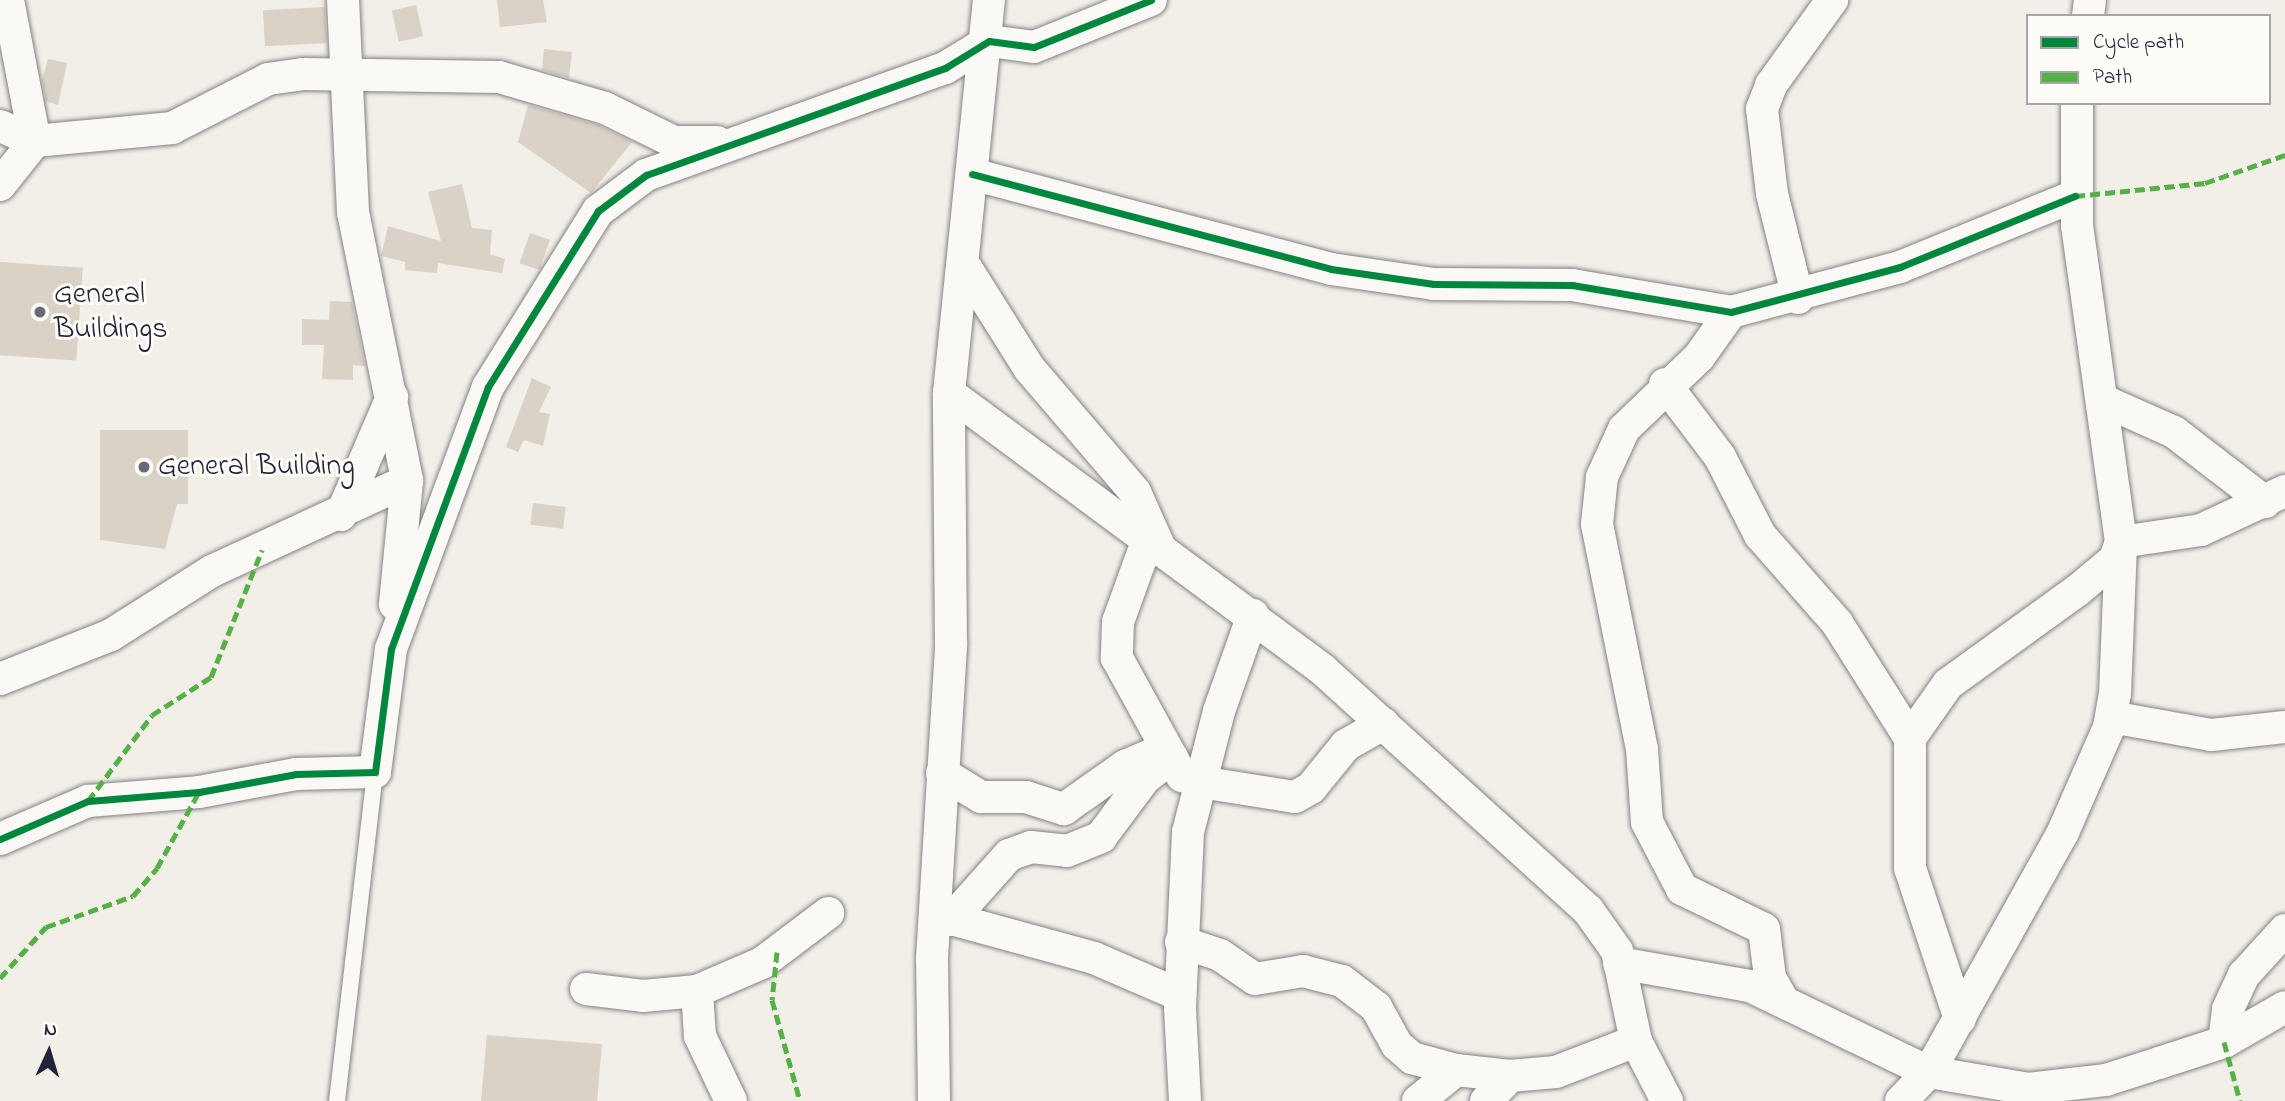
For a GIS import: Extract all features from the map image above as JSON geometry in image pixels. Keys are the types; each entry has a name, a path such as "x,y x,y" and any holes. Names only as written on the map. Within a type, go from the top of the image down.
{"street":[{"path":"0,185 35,141 8,0"},
{"path":"0,839 88,801 199,792 296,774 375,772 391,649 407,481 353,212 349,71 343,0"},
{"path":"934,1101 944,917 942,773 951,643 949,393 989,41 989,0"},
{"path":"391,649 488,387 538,300 617,193 733,142 945,68 989,41 1034,47 1152,0"},
{"path":"1798,298 1772,194 1762,109 1771,85 1832,0"},
{"path":"0,126 35,141 158,132 268,79 349,71 508,79 606,108 674,142 733,142"},
{"path":"1901,1101 1929,1072 1961,1019 2063,832 2111,717 2120,641 2121,542 2075,196 2077,105"},
{"path":"972,174 1331,269 1434,284 1572,285 1731,312 1798,298 1900,267 2075,196"},
{"path":"963,263 1029,368 1135,492 1153,543 1118,622 1117,658 1169,753 1198,792"},
{"path":"1731,312 1699,357 1665,384 1624,429 1597,498 1625,685 1642,749 1646,815 1682,889 1764,929 1770,978 1781,998"},
{"path":"1665,384 1720,457 1760,535 1837,623 1910,738 1910,868 1961,1019"},
{"path":"949,393 1253,615 1383,724 1588,910 1610,936 1619,963 1636,1041 1667,1101"},
{"path":"341,515 392,397"},
{"path":"2102,400 2174,432 2275,497"},
{"path":"0,679 111,635 212,571 341,515 407,481"},
{"path":"2121,542 2201,530 2275,497"},
{"path":"1910,738 1948,684 2078,590 2115,559 2121,542"},
{"path":"1185,1101 1180,995 1181,943 1198,792 1253,615"},
{"path":"2111,717 2211,735 2285,727"},
{"path":"1198,792 1295,797 1311,788 1346,745 1383,724"},
{"path":"942,773 981,797 1026,797 1064,809 1125,766 1169,753"},
{"path":"944,917 1009,855 1031,847 1067,851 1101,837 1145,778 1169,753"},
{"path":"586,989 643,996 697,991 762,962 828,913"},
{"path":"944,917 1094,958 1180,995"},
{"path":"2224,1042 2228,1009 2244,975 2285,930"},
{"path":"1181,943 1220,955 1255,979 1303,971 1342,981 1376,1007 1404,1051 1455,1070 1510,1076 1578,1066 1636,1041"},
{"path":"1619,963 1724,979 1781,998 1929,1072 1987,1094 2106,1080 2224,1042 2285,1007"},
{"path":"697,991 700,1036 731,1101"},
{"path":"1418,1101 1455,1070"},
{"path":"1486,1101 1510,1076"}],"lane":[{"path":"337,1101 375,772"}],"building":[{"path":"497,0 543,0 547,22 500,27"},
{"path":"416,5 423,36 399,42 392,11"},
{"path":"325,7 327,43 265,46 263,10"},
{"path":"544,49 572,52 569,78 542,70"},
{"path":"48,59 67,63 58,105 46,101 42,80"},
{"path":"528,105 598,125 632,142 591,193 518,142"},
{"path":"462,184 472,228 492,230 490,254 505,259 502,273 438,263 437,273 405,270 405,262 381,256 388,226 441,241 428,192"},
{"path":"530,233 550,240 539,270 520,263"},
{"name":"General Buildings","path":"0,262 83,268 76,361 0,355"},
{"path":"330,301 352,302 365,366 353,365 353,380 322,379 324,345 302,345 302,319 329,320"},
{"path":"532,378 551,387 539,412 550,414 543,446 524,440 518,452 506,447"},
{"name":"General Building","path":"100,430 188,430 188,504 177,504 165,549 100,540"},
{"path":"533,503 566,507 563,529 530,525"},
{"path":"487,1035 602,1044 597,1101 481,1101"}],"marked path":[{"path":"2075,196 2205,183 2285,155"},
{"path":"88,801 152,715 211,677 262,550"},
{"path":"0,978 46,927 133,896 157,868 199,792"},
{"path":"777,952 772,1000 800,1101"},
{"path":"2224,1042 2240,1101"}],"cycle path":[{"path":"0,839 88,801 199,792 296,774 375,772 391,649 488,387 598,211 646,175 945,68 989,41 1034,47 1151,0"},
{"path":"972,174 1331,269 1434,284 1572,285 1731,312 1900,267 2075,196"}],"place":[{"name":"General Buildings","path":"40,312"},
{"name":"General Building","path":"144,467"}]}
